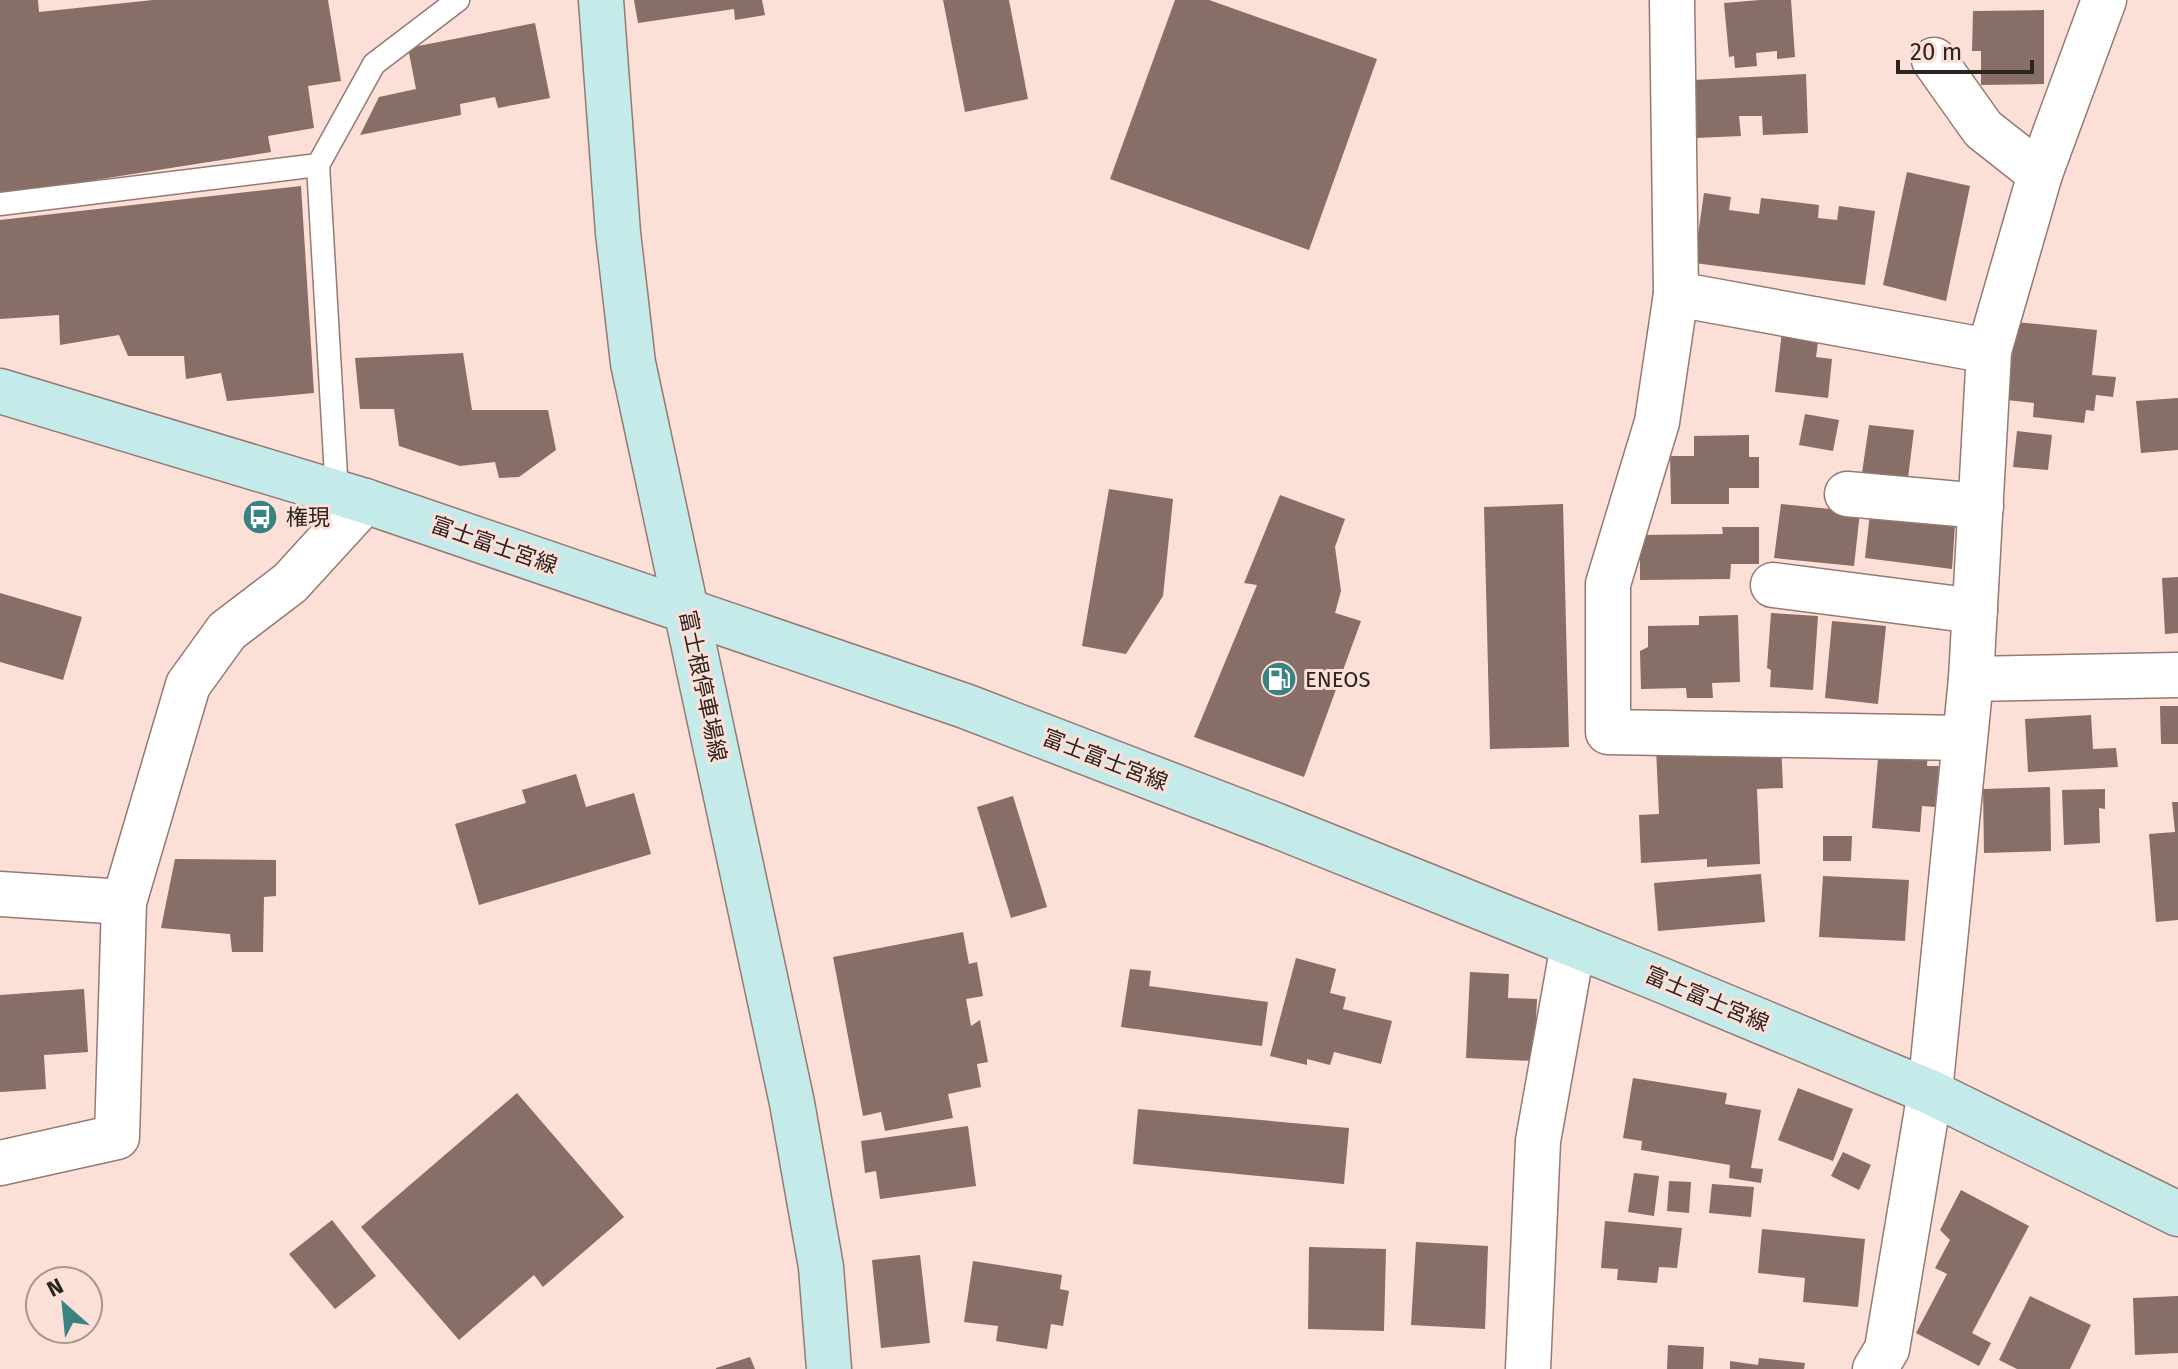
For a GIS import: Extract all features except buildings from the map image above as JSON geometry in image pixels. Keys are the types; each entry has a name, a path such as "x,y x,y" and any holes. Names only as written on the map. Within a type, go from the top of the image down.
{"main road":[{"name":"富士根停車場線","path":"601,0 618,233 633,363 792,1103 821,1267 829,1369"},
{"name":"富士富士宮線","path":"0,391 351,497 965,706 1275,825 1930,1092 2178,1214"}],"street":[{"path":"1672,0 1676,294 1657,422 1608,584 1608,732 1964,738"},
{"path":"1875,1369 1887,1349 1930,1092 1971,679 1989,351 2040,174 2104,0"},
{"path":"1934,60 1983,129 2040,174"},
{"path":"1676,294 1989,351"},
{"path":"1847,494 1981,506"},
{"path":"0,1163 117,1137 124,902 188,685 227,631 290,583 351,497"},
{"path":"1773,585 1975,611"},
{"path":"1971,679 2178,675"},
{"path":"0,894 124,902"},
{"path":"1528,1369 1538,1141 1573,945"}],"lane":[{"path":"351,497 318,165 374,64 458,0"},
{"path":"0,204 318,165"}],"place":[{"name":"権現","path":"260,517"},
{"name":"ENEOS","path":"1279,679"}]}
